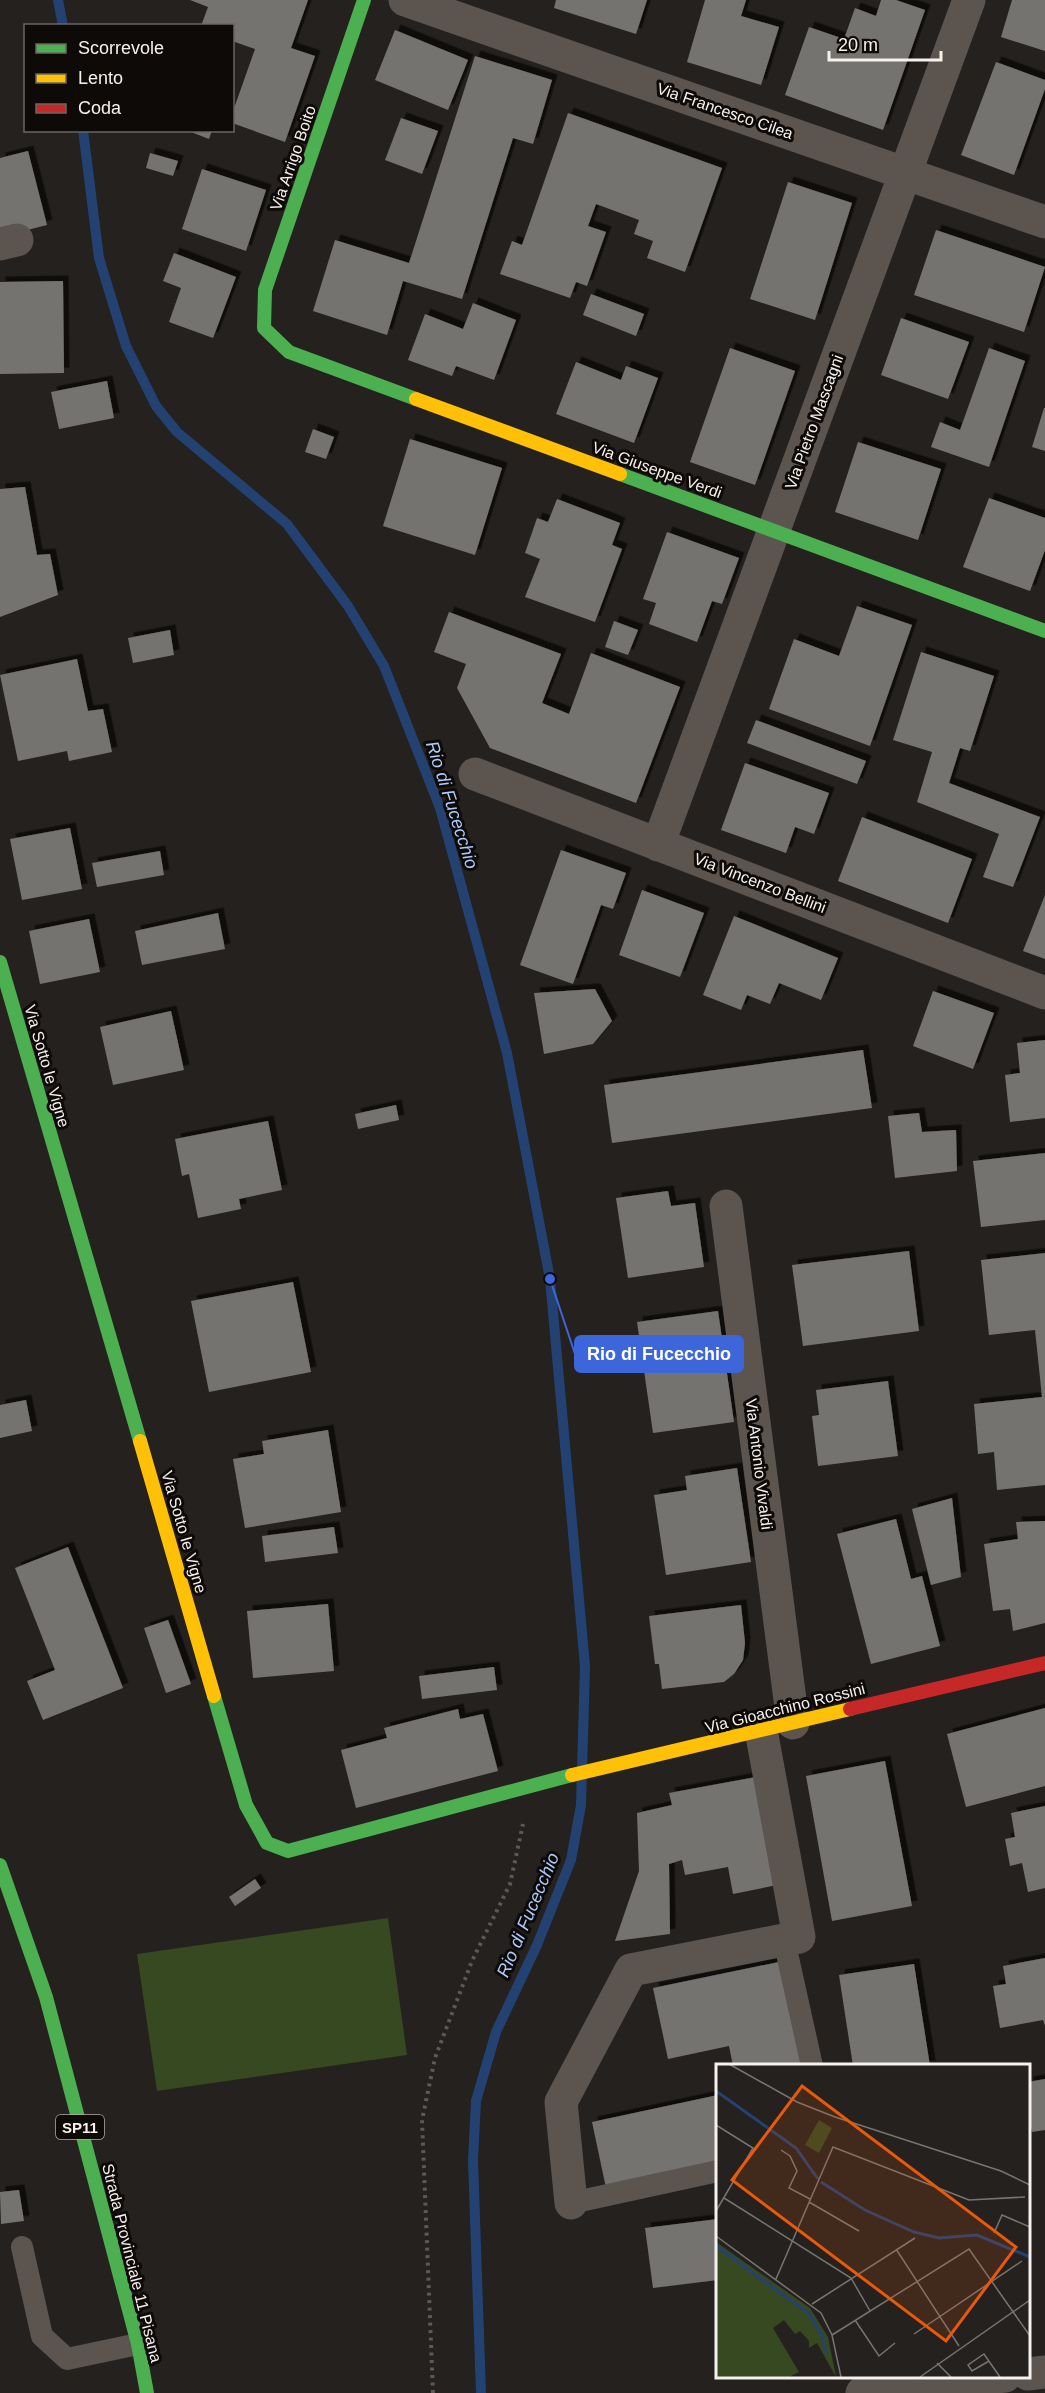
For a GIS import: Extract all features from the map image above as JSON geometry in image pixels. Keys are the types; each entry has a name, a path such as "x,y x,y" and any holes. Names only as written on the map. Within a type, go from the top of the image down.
{"street":[{"name":"Via Arrigo Boito","path":"264,328 265,290 364,0"},
{"name":"Via Francesco Cilea","path":"405,0 1045,222"},
{"name":"Via Pietro Mascagni","path":"658,844 969,0"},
{"name":"Via Giuseppe Verdi","path":"264,328 289,351 1045,631"},
{"name":"Via Vincenzo Bellini","path":"474,774 1045,993"},
{"name":"Via Sotto le Vigne","path":"0,962 246,1804 267,1843 288,1851 532,1785"},
{"name":"Via Antonio Vivaldi","path":"726,1206 793,1722"},
{"name":"Via Gioacchino Rossini","path":"532,1785 1045,1663"},
{"path":"571,2203 561,2102 631,1970 799,1937 761,1730"},
{"name":"Strada Provinciale 11 Pisana","path":"0,1865 46,1997 138,2344 147,2393"},
{"path":"1030,2374 1045,2372"},
{"path":"862,2393 988,2378"}],"lane":[{"path":"784,1940 812,2064"},
{"path":"571,2203 716,2171"},
{"path":"22,2247 42,2336 67,2360 138,2344"}],"path":[{"path":"433,2393 422,2120 435,2058 472,1961 510,1884 532,1785"}],"green space":[{"path":"388,1918 407,2055 157,2091 137,1954"}],"building":[{"path":"190,0 308,0 291,48 315,56 285,142 234,124 234,108 255,49 234,42 234,24 202,24 208,7"},
{"path":"556,0 647,0 636,34 554,8"},
{"path":"705,0 746,0 741,16 779,27 761,85 687,62"},
{"path":"881,0 896,0 925,10 883,130 785,95 809,27 844,39 855,8 876,16"},
{"path":"1012,0 1045,0 1045,51 1001,37"},
{"path":"395,30 468,60 448,110 375,80"},
{"path":"475,56 552,80 533,144 513,138 462,299 403,281 387,335 313,311 335,240 409,263"},
{"path":"996,62 1045,80 1045,89 1014,175 961,155"},
{"path":"568,113 722,168 685,272 647,258 653,241 634,234 639,220 596,204 588,226 606,232 587,286 576,282 570,298 500,274 512,241 522,245"},
{"path":"401,118 438,131 422,174 385,160"},
{"path":"191,132 211,132 209,139"},
{"path":"28,151 47,225 0,237 0,158"},
{"path":"150,153 178,161 173,176 146,168"},
{"path":"202,169 266,190 246,251 182,229"},
{"path":"788,182 852,203 815,320 750,299"},
{"path":"936,230 1045,267 1024,332 914,295"},
{"path":"174,253 236,277 213,338 169,322 181,288 163,281"},
{"path":"63,281 64,373 0,374 0,282"},
{"path":"591,294 644,314 636,336 583,315"},
{"path":"473,303 516,320 494,380 456,366 452,376 408,360 425,314 463,329"},
{"path":"901,318 969,342 948,399 881,375"},
{"path":"730,348 795,371 755,485 690,462"},
{"path":"989,348 1025,361 989,467 931,447 940,422 960,430"},
{"path":"576,362 621,380 626,366 658,378 634,443 556,414"},
{"path":"107,381 114,418 59,429 51,392"},
{"path":"1045,408 1045,451 1032,447"},
{"path":"313,429 334,437 326,459 305,452"},
{"path":"410,439 502,468 475,555 383,526"},
{"path":"858,442 941,469 918,540 835,512"},
{"path":"25,487 37,555 50,554 58,595 0,617 0,489"},
{"path":"989,498 1045,518 1045,550 1030,591 963,567"},
{"path":"557,499 620,523 612,545 622,549 595,622 525,597 540,559 525,553 537,518 548,522"},
{"path":"667,532 739,558 722,604 712,601 697,642 649,624 656,603 643,599"},
{"path":"857,606 912,625 870,746 769,709 794,639 839,656"},
{"path":"449,612 561,654 542,703 569,714 591,653 680,687 636,803 490,748 457,688 466,664 434,652"},
{"path":"614,621 638,630 628,655 605,647"},
{"path":"170,630 174,655 133,663 128,638"},
{"path":"921,652 994,676 970,751 960,748 949,783 1040,817 1013,887 983,877 999,834 917,802 932,752 893,740"},
{"path":"77,659 88,711 103,709 112,752 69,761 67,751 18,761 0,675"},
{"path":"756,720 866,761 857,784 747,743"},
{"path":"745,763 829,793 814,834 795,827 786,853 721,830"},
{"path":"862,817 972,859 948,923 838,881"},
{"path":"70,828 82,889 22,900 10,839"},
{"path":"561,850 626,873 613,909 601,905 573,984 520,965"},
{"path":"160,851 164,875 97,887 92,863"},
{"path":"642,890 704,913 680,977 619,955"},
{"path":"1045,895 1045,959 1023,951"},
{"path":"218,913 225,949 142,965 135,931"},
{"path":"734,916 838,958 821,1000 779,983 770,1004 747,995 741,1010 703,995"},
{"path":"89,919 100,972 40,984 29,931"},
{"path":"595,989 612,1021 593,1044 544,1054 534,993"},
{"path":"933,991 994,1013 973,1069 913,1046"},
{"path":"171,1011 184,1070 113,1085 100,1027"},
{"path":"1045,1040 1045,1118 1010,1122 1005,1075 1020,1073 1017,1043"},
{"path":"863,1050 872,1108 612,1143 604,1085"},
{"path":"396,1105 399,1120 358,1129 355,1114"},
{"path":"919,1113 922,1132 956,1130 957,1171 895,1178 888,1116"},
{"path":"268,1121 282,1190 239,1199 241,1209 198,1218 189,1174 182,1176 175,1139"},
{"path":"1045,1153 1045,1220 981,1227 973,1161"},
{"path":"668,1191 671,1206 695,1203 704,1267 628,1278 616,1198"},
{"path":"909,1251 919,1331 803,1346 792,1265"},
{"path":"1045,1253 1045,1485 997,1490 994,1452 978,1454 974,1404 1042,1397 1035,1330 989,1335 981,1260"},
{"path":"293,1282 311,1372 209,1392 191,1301"},
{"path":"718,1311 734,1422 653,1433 637,1322"},
{"path":"888,1381 898,1456 818,1466 812,1416 819,1415 816,1390"},
{"path":"26,1400 32,1431 0,1438 0,1405"},
{"path":"328,1430 341,1512 245,1528 233,1459 264,1454 262,1441"},
{"path":"737,1468 751,1562 666,1575 654,1495 687,1490 685,1476"},
{"path":"952,1498 961,1577 931,1585 912,1509"},
{"path":"896,1519 911,1579 922,1576 940,1646 871,1664 837,1534"},
{"path":"1045,1521 1045,1623 1013,1631 1010,1609 993,1611 984,1544 1018,1539 1016,1522"},
{"path":"334,1527 338,1553 265,1562 262,1536"},
{"path":"68,1547 123,1688 43,1720 27,1681 55,1670 15,1568"},
{"path":"328,1604 334,1671 253,1678 247,1611"},
{"path":"741,1605 745,1643 743,1660 734,1674 724,1682 662,1689 659,1664 655,1664 649,1616"},
{"path":"168,1620 191,1684 166,1693 144,1628"},
{"path":"494,1667 497,1690 422,1699 419,1676"},
{"path":"1045,1708 1045,1786 966,1807 947,1734"},
{"path":"458,1709 460,1719 483,1714 498,1771 356,1808 341,1750 387,1738 384,1728"},
{"path":"885,1761 912,1906 832,1921 806,1776"},
{"path":"756,1777 777,1885 733,1894 728,1867 685,1875 682,1860 669,1864 670,1934 615,1941 639,1871 637,1813 672,1805 669,1793"},
{"path":"1045,1806 1045,1888 1028,1892 1022,1863 1010,1866 1005,1839 1015,1837 1011,1813"},
{"path":"255,1879 261,1888 235,1906 229,1897"},
{"path":"1045,1958 1045,2026 1043,2020 1000,2028 993,1986 1006,1984 1003,1966"},
{"path":"784,1961 806,2064 733,2064 729,2046 668,2059 653,1988"},
{"path":"914,1964 930,2064 853,2064 839,1975"},
{"path":"1045,2079 1045,2130 1032,2132 1030,2082"},
{"path":"716,2095 716,2164 606,2188 592,2122"},
{"path":"19,2190 24,2221 1,2224 0,2192"},
{"path":"716,2219 716,2280 653,2288 645,2228"}],"waterway":[{"name":"Rio di Fucecchio","path":"58,0 63,24"},
{"name":"Rio di Fucecchio","path":"83,132 99,258 126,346 156,406 177,432 287,524 348,606 384,666 440,808 507,1053 550,1279 585,1666 581,1805 571,1860 537,1945 496,2032 476,2101 473,2160 481,2393"}],"traffic: fast":[{"path":"364,0 265,290 264,328 289,352 416,399"},
{"path":"620,474 1045,631"},
{"path":"0,962 140,1441"},
{"path":"214,1696 246,1805 267,1843 288,1851 572,1775"},
{"path":"0,1865 46,1997 138,2344 147,2393"}],"traffic: slow":[{"path":"416,399 620,474"},
{"path":"140,1441 214,1696"},
{"path":"572,1775 850,1709"}],"traffic: jam":[{"path":"850,1709 1045,1663"}],"place":[{"name":"Rio di Fucecchio","path":"550,1279"}]}
